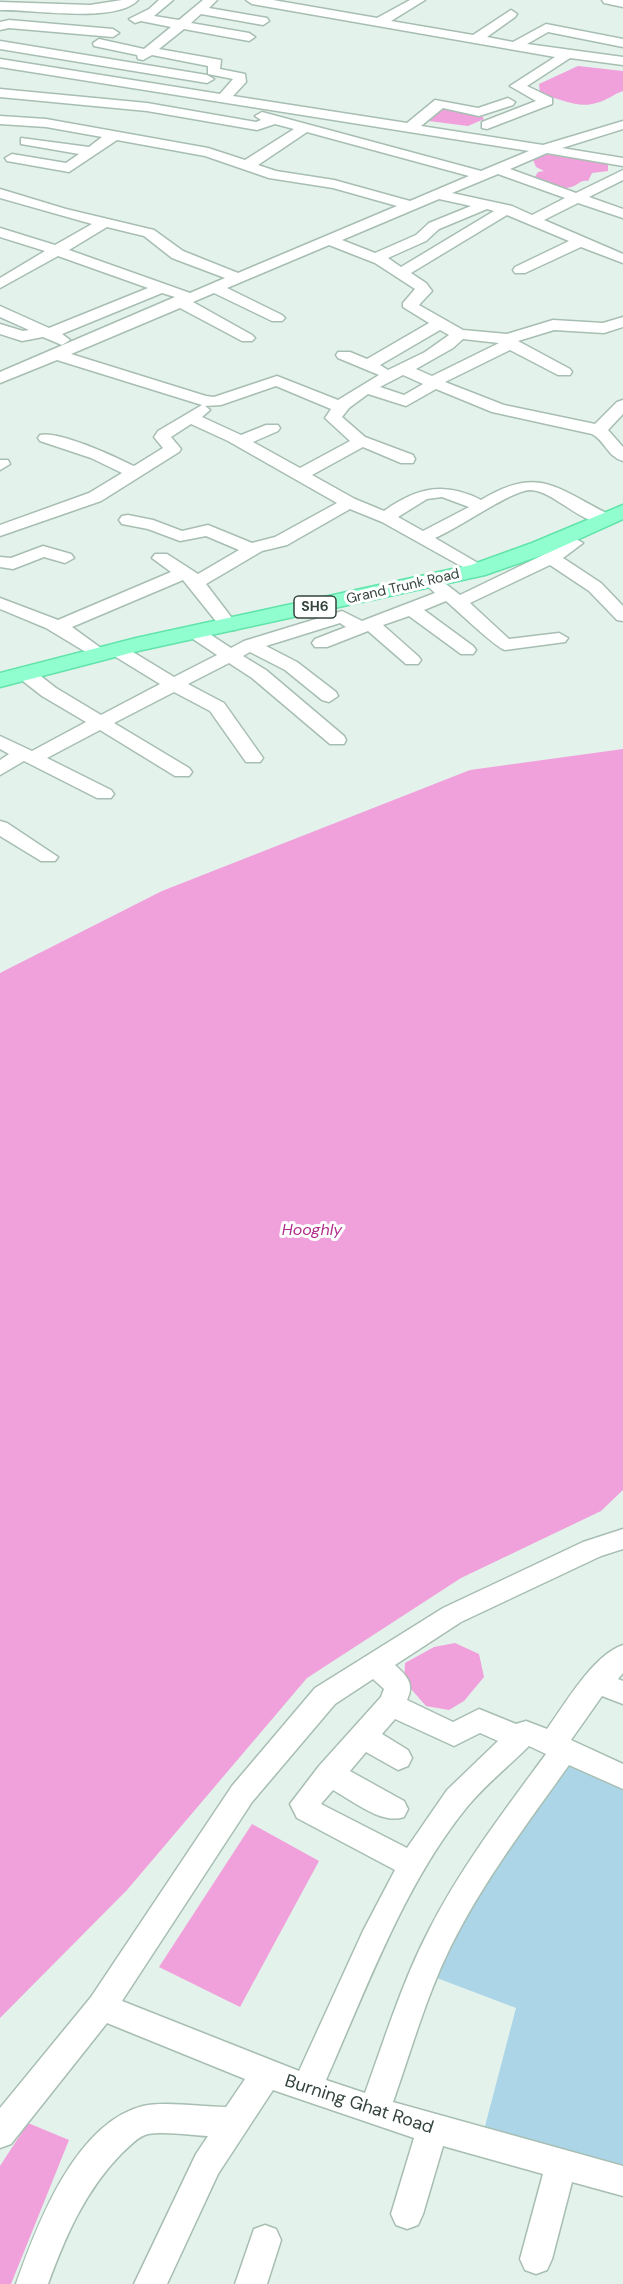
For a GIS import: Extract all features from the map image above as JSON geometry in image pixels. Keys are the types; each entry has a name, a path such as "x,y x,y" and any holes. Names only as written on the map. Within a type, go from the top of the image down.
{"main road":[{"name":"Grand Trunk Road","path":"0,680 108,652 229,626 446,592 477,570 614,515"}],"street":[{"path":"0,6 61,4 75,8 117,6 132,0"},
{"path":"113,80 211,0"},
{"path":"252,0 623,61"},
{"path":"280,4 294,0"},
{"path":"381,21 419,0"},
{"path":"608,0 623,3"},
{"path":"311,9 336,1"},
{"path":"80,58 116,31 153,12 165,2 263,21"},
{"path":"55,27 75,8"},
{"path":"140,17 249,37"},
{"path":"477,38 515,18 494,41"},
{"path":"0,26 9,24 116,31 187,41"},
{"path":"517,45 544,28 623,43"},
{"path":"41,52 73,29"},
{"path":"487,125 547,101 517,86 597,38"},
{"path":"99,43 213,62 216,64 213,71 240,77 239,82 223,98"},
{"path":"608,58 623,43"},
{"path":"0,45 207,79"},
{"path":"0,63 623,162"},
{"path":"0,93 147,107 236,127 253,116 481,175"},
{"path":"410,128 440,103 481,112 532,93"},
{"path":"0,109 96,119 93,127"},
{"path":"0,120 93,127 220,142 211,153"},
{"path":"0,136 24,121"},
{"path":"93,127 113,135 211,153 274,175 334,184 407,206 465,233"},
{"path":"0,378 545,149 621,127"},
{"path":"246,166 305,128"},
{"path":"12,158 69,168 113,135"},
{"path":"26,141 92,152"},
{"path":"563,143 623,153"},
{"path":"497,169 623,214"},
{"path":"534,220 623,174"},
{"path":"0,193 104,223 149,233 156,243 236,277"},
{"path":"436,194 507,209 623,259"},
{"path":"376,258 421,238 429,229 488,204"},
{"path":"401,273 507,209"},
{"path":"0,284 104,223"},
{"path":"0,232 163,287 247,338"},
{"path":"327,239 376,258 424,289 411,303 411,307 459,334 509,341 518,349 564,372"},
{"path":"520,270 581,241"},
{"path":"0,329 22,336 46,333 163,287"},
{"path":"213,287 277,318"},
{"path":"0,310 74,345"},
{"path":"368,388 406,400 509,341 553,325 604,328 623,322"},
{"path":"367,365 441,323"},
{"path":"407,459 359,440 333,418 341,407 368,388 444,347 459,334"},
{"path":"55,354 210,402"},
{"path":"344,355 367,365 434,382 510,411 552,418 598,431 611,439 615,450 623,456"},
{"path":"0,358 25,367"},
{"path":"0,531 80,504 136,472 173,449 162,437 192,418 210,402 277,381 341,407"},
{"path":"598,431 623,405"},
{"path":"192,418 239,441 349,503 386,517 477,570"},
{"path":"239,441 272,428"},
{"path":"46,438 97,455 136,472"},
{"path":"298,476 338,456 359,440"},
{"path":"422,538 456,523 480,506 533,485 614,515"},
{"path":"386,517 417,496 430,491 458,494 480,506"},
{"path":"58,627 190,578 252,549 280,541 349,503"},
{"path":"128,520 153,525 180,536 208,530 252,549"},
{"path":"321,643 411,609 446,592 552,558 574,543 564,537"},
{"path":"0,562 13,564 42,551 65,558"},
{"path":"161,558 190,578 229,626"},
{"path":"552,558 595,587 623,616"},
{"path":"446,592 505,645 559,638"},
{"path":"0,603 58,627 217,707 253,759"},
{"path":"411,609 467,650"},
{"path":"0,769 100,723 250,645 342,616 366,626 412,660"},
{"path":"196,633 259,674 337,740"},
{"path":"250,645 291,666 329,696"},
{"path":"26,674 49,692 182,772"},
{"path":"0,742 104,794"},
{"path":"0,827 48,857"},
{"path":"0,2134 102,2007 242,1794 325,1696 453,1615 592,1549 623,1539"},
{"path":"374,2111 421,1980 440,1940 485,1860 597,1682 623,1656"},
{"path":"375,1663 397,1684 398,1691 391,1705 304,1804 307,1810 412,1865"},
{"path":"597,1682 623,1693"},
{"path":"391,1705 454,1735 479,1720 519,1738"},
{"path":"307,2088 373,1940 412,1865 457,1798 526,1732 623,1777"},
{"path":"363,1736 398,1758"},
{"path":"329,1773 394,1809"},
{"name":"Burning Ghat Road","path":"102,2007 266,2074 374,2111 432,2130 623,2181"},
{"path":"150,2284 207,2164 266,2074"},
{"path":"32,2284 55,2220 71,2190 111,2142 132,2125 145,2120 235,2122"},
{"path":"407,2214 432,2130"},
{"path":"537,2259 561,2165"},
{"path":"251,2284 265,2240"}],"shaded area":[{"path":"566,1755 623,1781 623,2175 484,2130 516,2008 429,1975"}],"water":[{"path":"578,66 623,71 623,91 600,102 582,105 540,93 539,84"},
{"path":"444,107 482,116 484,119 468,126 429,121"},
{"path":"544,154 608,163 608,171 592,173 588,181 582,181 569,188 554,186 535,177 538,172 544,171 536,167 532,157"},
{"name":"Hooghly","path":"623,749 623,1490 601,1511 461,1578 307,1678 127,1890 0,2018 0,973 162,891 470,770"},
{"path":"455,1643 479,1654 484,1677 464,1701 449,1710 426,1706 404,1681 405,1663 434,1647"},
{"path":"252,1824 319,1861 240,2007 159,1967"},
{"path":"28,2123 69,2140 11,2284 0,2284 0,2166"}]}
